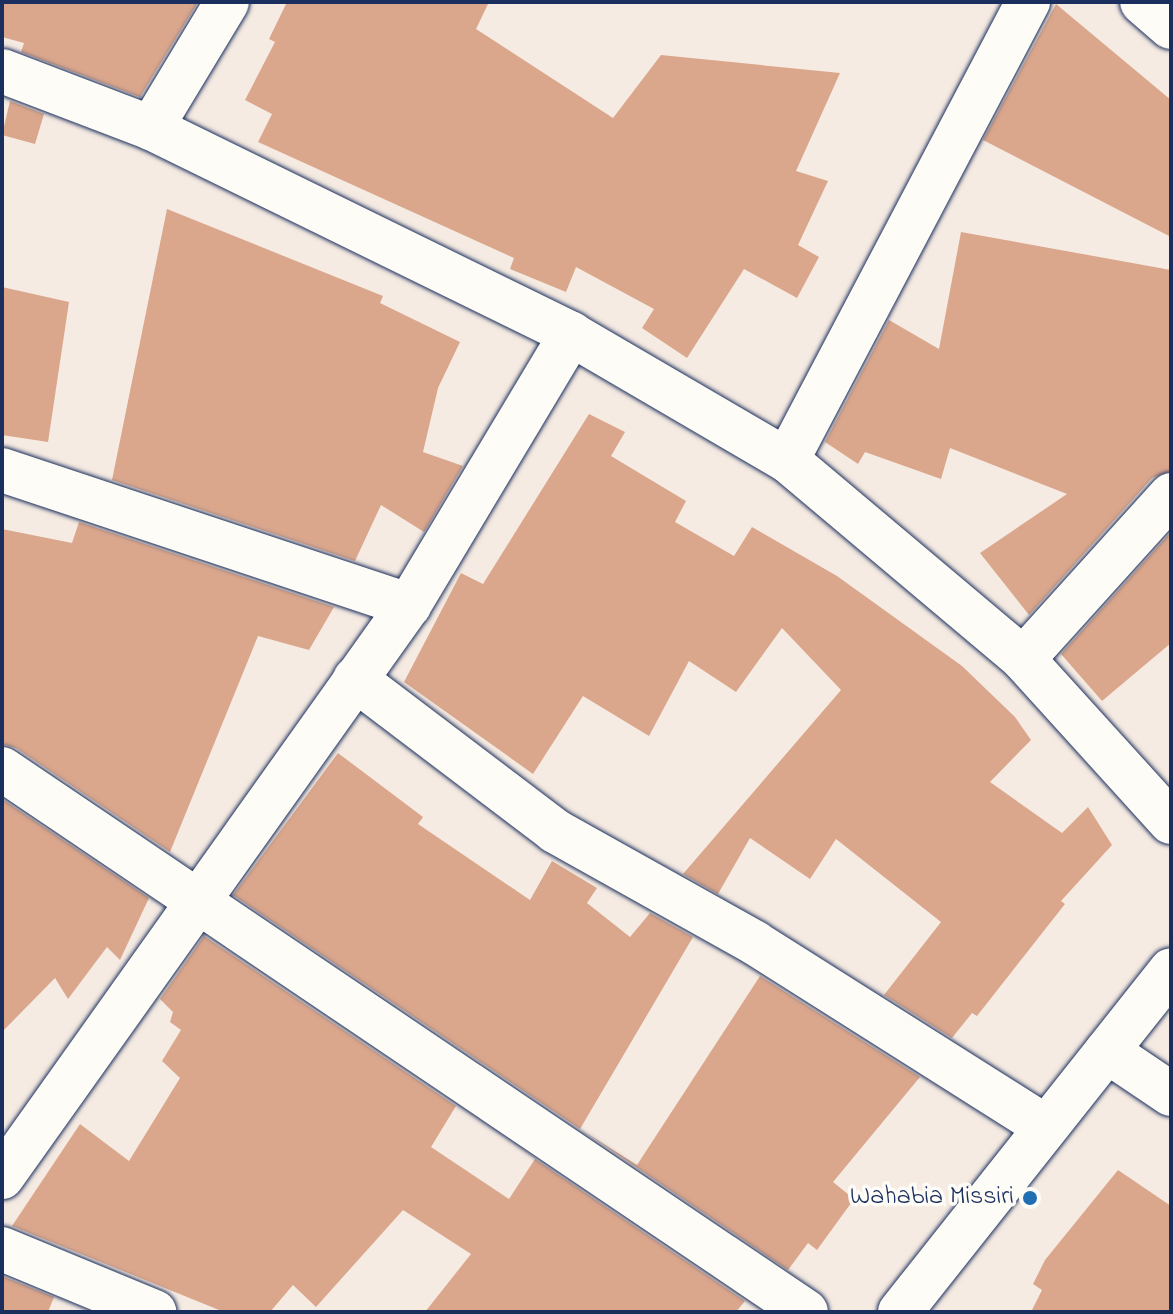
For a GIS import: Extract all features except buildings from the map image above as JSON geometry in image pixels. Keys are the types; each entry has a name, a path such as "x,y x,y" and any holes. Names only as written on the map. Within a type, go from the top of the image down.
{"street":[{"path":"151,128 227,2"},
{"path":"787,460 1028,2"},
{"path":"1142,2 1171,27"},
{"path":"2,71 151,128 571,334 787,460 1023,659 1171,822"},
{"path":"2,1177 409,605 571,334"},
{"path":"2,470 409,605"},
{"path":"1023,659 1171,495"},
{"path":"355,679 555,831 755,943 1046,1127"},
{"path":"2,769 806,1312"},
{"path":"900,1312 1171,970"},
{"path":"1107,1051 1171,1094"},
{"path":"2,1249 154,1312"}],"place":[{"name":"Wahabia Missiri","path":"1030,1198"}]}
